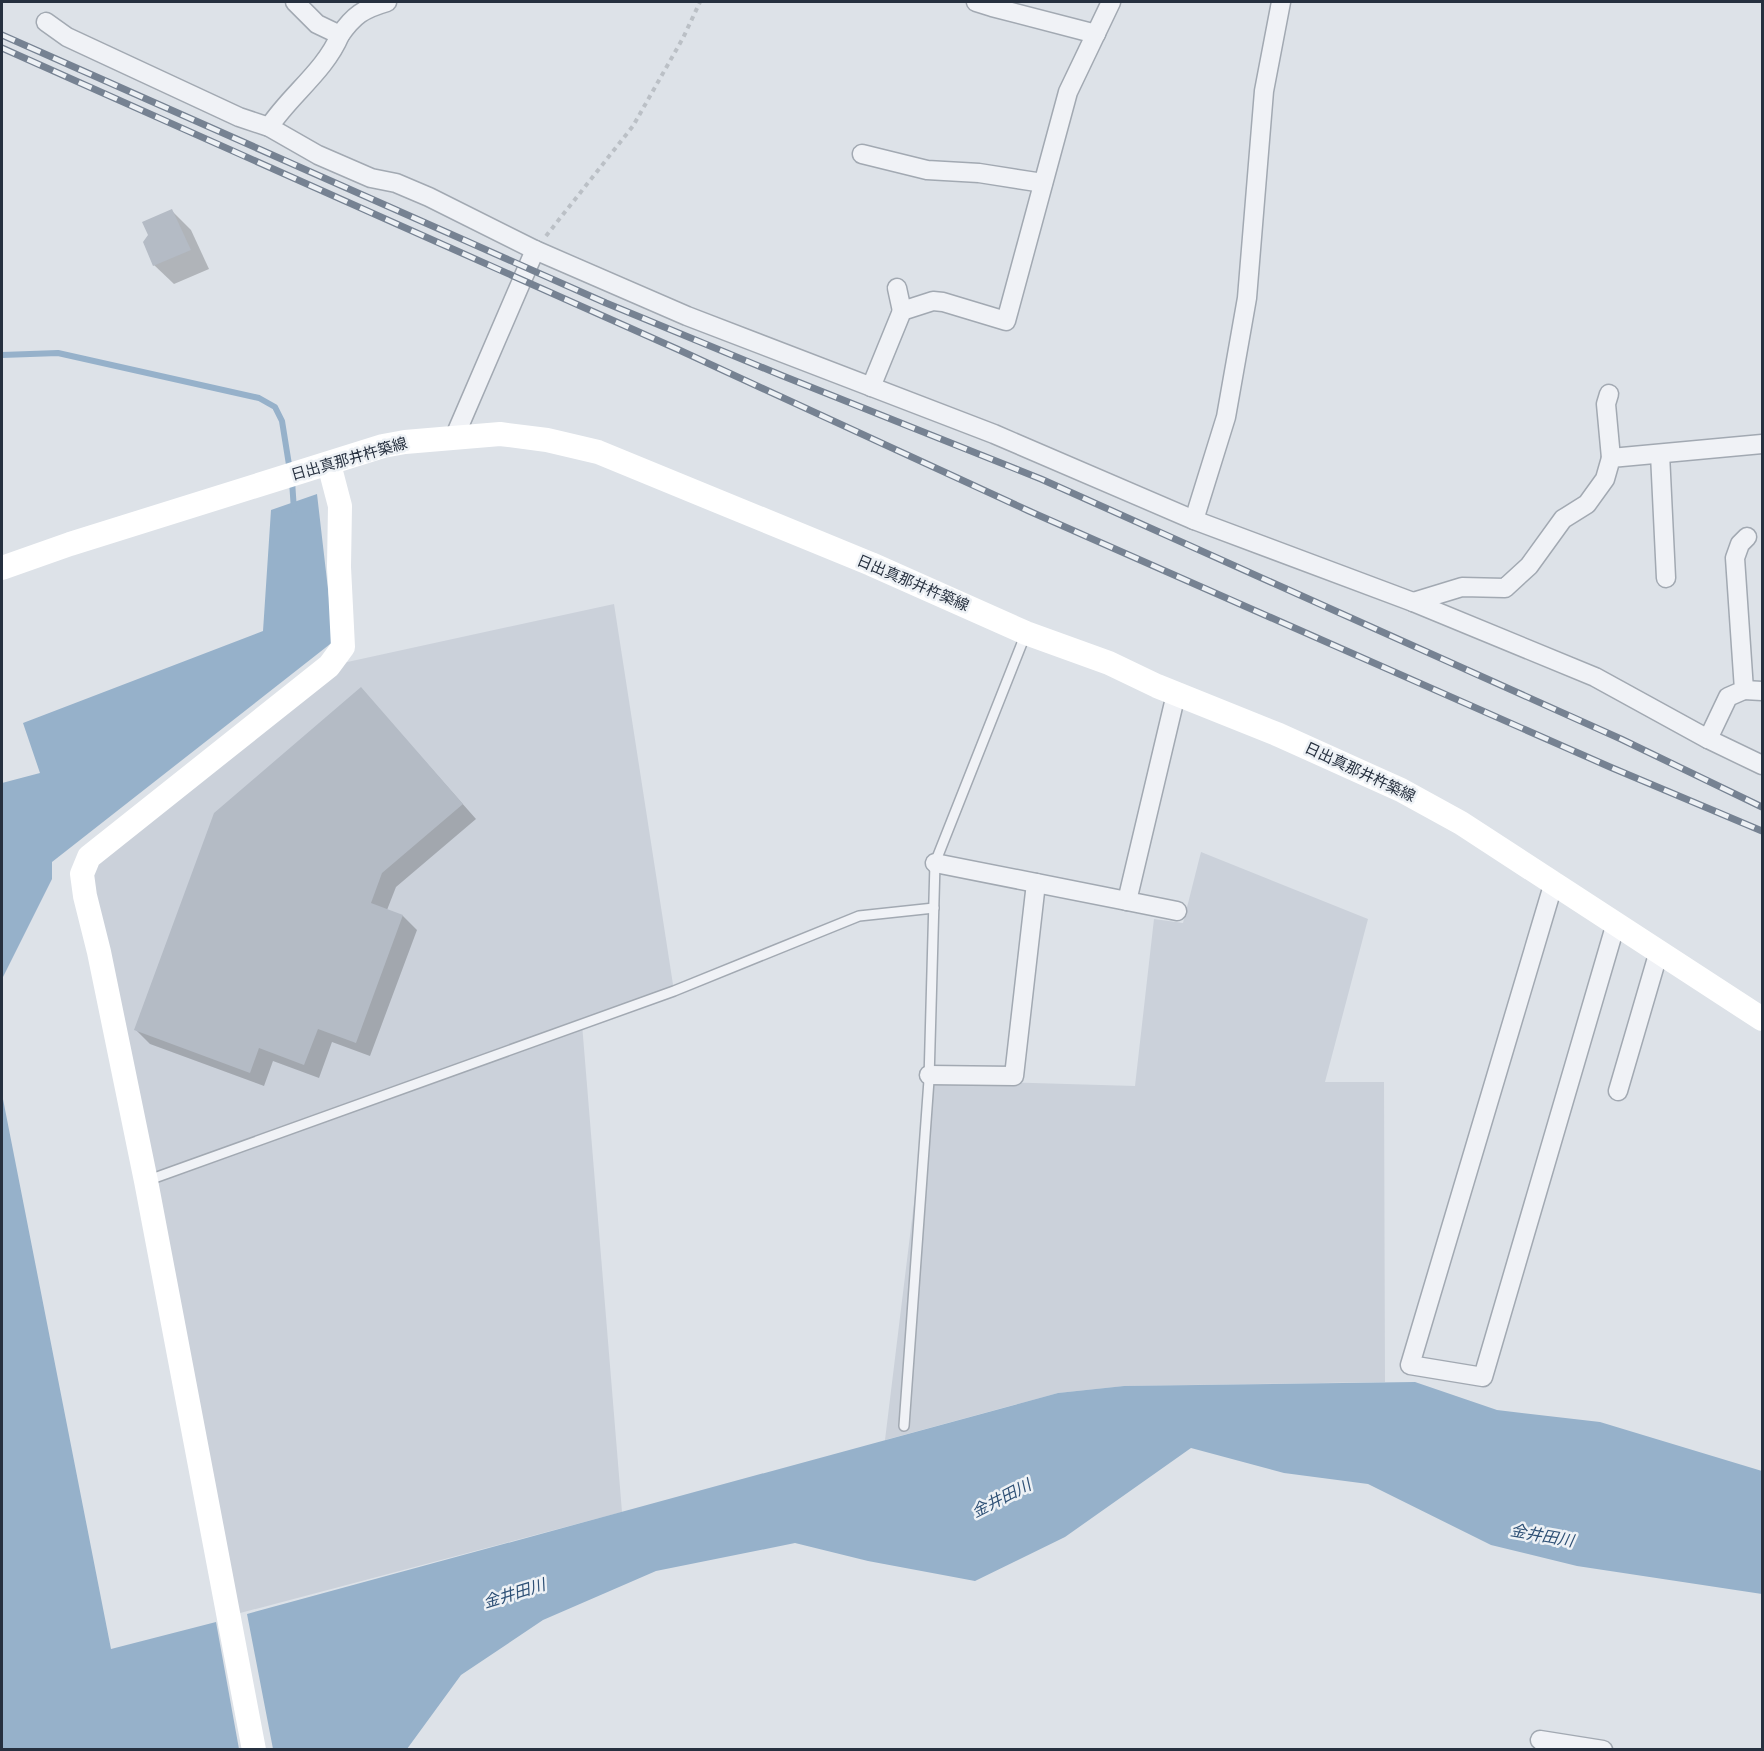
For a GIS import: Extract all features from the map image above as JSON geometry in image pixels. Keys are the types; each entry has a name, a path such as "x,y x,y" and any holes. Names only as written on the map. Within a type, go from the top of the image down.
{"main road":[{"name":"日出真那井杵築線","path":"2,568 70,544 405,441 500,434 547,440 597,452 871,564 1026,633 1109,663 1401,790 1461,823 1762,1019"},
{"path":"254,1749 146,1181 82,874 89,857 329,666 343,647 339,567 340,506 329,464"}],"street":[{"path":"295,2 317,24 340,35"},
{"path":"269,128 279,112 334,50 340,35 353,16 371,6 387,2"},
{"path":"976,2 1096,34"},
{"path":"902,310 933,301 944,302 1006,321 1068,92 1111,2"},
{"path":"1194,520 1226,417 1245,309 1264,91 1281,2"},
{"path":"46,22 67,37 239,117 269,128 318,155 371,178 396,183 429,197 535,250 687,316 994,434 1194,520 1413,602 1595,677 1708,739 1762,765"},
{"path":"862,154 927,170 979,173 1043,183"},
{"path":"454,438 535,250"},
{"path":"871,387 902,310 897,288"},
{"path":"1413,602 1462,587 1505,588 1529,566 1563,519 1587,504 1605,479 1611,458 1606,404 1609,394"},
{"path":"1611,458 1762,444"},
{"path":"1660,454 1666,578"},
{"path":"1708,739 1728,697 1753,691 1735,558 1740,544 1747,537"},
{"path":"1127,901 1176,694"},
{"path":"935,863 1177,911"},
{"path":"1554,882 1410,1365 1483,1377 1616,923"},
{"path":"929,1075 1014,1076 1036,883"},
{"path":"1618,1091 1659,951"},
{"path":"1540,1740 1603,1749"}],"lane":[{"path":"904,1426 929,1075 935,863 1026,633"},
{"path":"146,1181 674,991 859,916 934,908"}],"path":[{"path":"535,250 633,126 700,2"}],"shaded area":[{"path":"614,604 674,991 582,1024 622,1512 229,1616 89,857 329,666"},
{"path":"1201,852 1368,919 1325,1082 1384,1082 1385,1382 1124,1386 1058,1393 885,1440 929,1080 1135,1086 1154,919 1183,923"}],"water":[{"path":"317,494 334,641 52,862 52,879 2,979 2,783 40,773 23,723 263,631 271,510"},
{"path":"2,1094 111,1649 216,1622 239,1749 2,1749"},
{"name":"金井田川","path":"1415,1382 1497,1410 1600,1422 1762,1471 1762,1594 1577,1566 1491,1545 1368,1484 1284,1473 1191,1448 1065,1537 975,1581 868,1561 795,1543 656,1571 543,1620 461,1675 407,1749 273,1749 247,1614 1058,1393 1124,1386"}],"building":[{"path":"172,209 191,250 153,266 143,242 148,235 142,222"},
{"path":"361,687 463,804 382,873 371,903 403,915 356,1043 318,1029 304,1065 259,1048 250,1073 134,1030 214,813"}],"waterway":[{"path":"2,355 58,353 259,398 275,407 282,421 290,471"},
{"path":"292,481 294,510"}],"railway":[{"path":"2,35 606,303 1041,479 1621,739 1762,807"},
{"path":"2,48 677,349 1029,511 1610,767 1762,831"}]}
